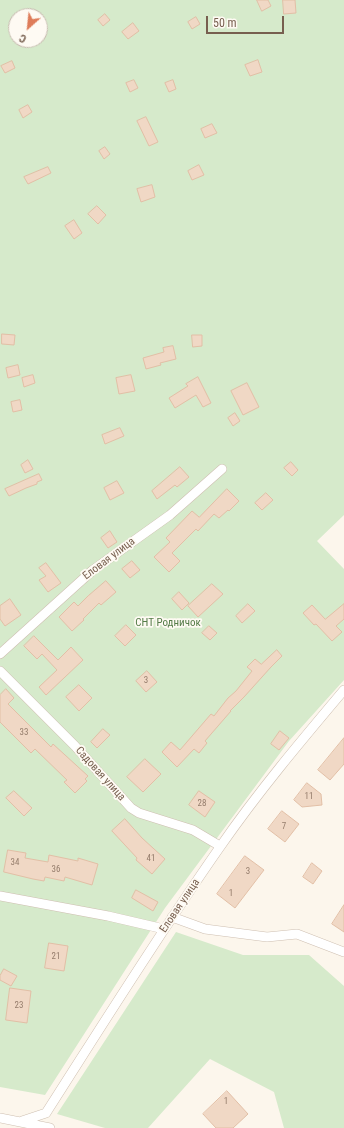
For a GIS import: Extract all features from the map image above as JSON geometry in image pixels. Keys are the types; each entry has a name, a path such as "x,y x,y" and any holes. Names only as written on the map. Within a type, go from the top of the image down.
{"street":[{"name":"Еловая улица","path":"0,654 93,570 170,515 222,469"},
{"name":"Садовая улица","path":"0,672 75,746 131,808 139,813 194,830 220,846"},
{"name":"Еловая улица","path":"22,1121 46,1113 164,929 220,846 285,759 344,690"},
{"path":"0,896 108,916 164,929"},
{"path":"172,917 204,929 267,937 297,934 344,952"},
{"path":"0,1118 22,1121 50,1128"}],"green space":[{"name":"СНТ Родничок","path":"0,0 344,0 344,515 317,541 344,569 344,680 289,741 165,908 45,1095 0,1087"},
{"path":"176,932 243,955 309,955 344,986 344,1128 284,1128 274,1092 210,1059 148,1128 105,1128 57,1114"}],"building":[{"path":"257,0 268,0 271,6 262,11"},
{"path":"283,0 295,0 296,13 284,14"},
{"path":"105,14 110,20 103,26 98,20"},
{"path":"196,17 200,24 192,29 188,22"},
{"path":"133,23 139,31 128,39 122,32"},
{"path":"258,60 262,72 250,76 245,65"},
{"path":"12,61 15,68 5,73 1,66"},
{"path":"134,80 138,88 130,92 126,83"},
{"path":"173,80 176,89 169,92 165,83"},
{"path":"28,105 32,112 23,118 19,110"},
{"path":"146,117 158,142 149,146 137,121"},
{"path":"212,124 217,133 205,138 201,129"},
{"path":"105,147 110,154 104,159 99,151"},
{"path":"199,165 204,175 192,180 188,171"},
{"path":"48,167 51,173 28,184 24,177"},
{"path":"152,185 155,197 141,202 137,189"},
{"path":"97,206 106,215 98,224 88,214"},
{"path":"74,220 82,233 74,239 65,226"},
{"path":"2,334 15,335 14,345 2,344"},
{"path":"192,335 202,335 202,346 193,347"},
{"path":"173,346 176,359 160,363 161,365 146,369 143,358 164,352 163,348"},
{"path":"18,365 20,375 8,378 6,368"},
{"path":"33,375 35,383 24,387 22,378"},
{"path":"131,375 135,391 119,394 116,378"},
{"path":"198,377 211,403 203,407 196,395 175,408 169,398 188,386 186,384"},
{"path":"247,383 259,407 243,415 231,391"},
{"path":"20,400 22,410 13,412 11,402"},
{"path":"235,413 240,421 233,426 228,418"},
{"path":"120,428 124,436 105,444 102,435"},
{"path":"28,460 33,469 25,473 21,465"},
{"path":"291,462 298,470 292,476 284,468"},
{"path":"180,467 189,477 177,487 175,485 157,499 152,491"},
{"path":"39,474 42,480 37,482 37,484 9,496 5,489"},
{"path":"117,481 124,493 110,500 104,488"},
{"path":"227,489 239,501 219,518 214,514 198,531 196,529 172,553 180,561 169,572 154,557 170,542 166,538 192,511 199,517"},
{"path":"266,493 273,500 262,510 255,503"},
{"path":"110,531 117,542 108,548 101,538"},
{"path":"132,561 140,570 130,578 122,569"},
{"path":"46,563 61,583 48,592 39,580 46,576 39,568"},
{"path":"106,581 116,592 101,605 99,603 72,631 59,617 74,602 78,606"},
{"path":"212,584 223,594 198,617 188,606"},
{"path":"179,592 189,603 182,610 172,599"},
{"path":"10,599 21,615 5,626 0,619 0,606"},
{"path":"248,604 255,611 242,623 236,616"},
{"path":"344,604 344,619 336,626 342,632 332,641 303,613 312,605 325,619"},
{"path":"126,625 136,635 125,646 115,636"},
{"path":"209,626 217,633 210,640 202,633"},
{"path":"34,636 58,660 71,647 83,660 46,695 39,687 57,670 42,654 37,659 24,646"},
{"path":"277,650 282,656 230,711 205,741 207,743 199,753 194,749 177,767 162,752 171,742 180,750 211,714 214,716 228,698 236,691 252,671 247,667 255,659 261,664"},
{"path":"147,671 157,682 146,692 136,681"},
{"path":"79,685 92,698 79,711 66,697"},
{"path":"6,689 14,698 8,704 51,747 53,744 88,776 85,779 87,781 75,793 64,782 67,780 35,749 31,753 0,722 0,695"},
{"path":"103,729 110,735 97,748 91,742"},
{"path":"280,731 289,738 279,750 271,744"},
{"path":"344,738 344,764 330,780 318,770"},
{"path":"145,759 161,774 143,792 127,777"},
{"path":"307,783 321,794 322,805 302,807 294,800"},
{"path":"14,791 32,808 24,816 6,798"},
{"path":"199,791 215,802 205,817 189,805"},
{"path":"282,811 299,824 285,842 268,829"},
{"path":"125,819 142,838 165,859 152,874 136,860 137,858 112,831"},
{"path":"8,850 26,853 25,858 48,862 49,855 78,861 78,858 98,864 92,885 65,877 64,881 45,877 44,881 4,872"},
{"path":"245,856 264,870 235,908 217,894"},
{"path":"312,863 322,871 313,884 303,877"},
{"path":"136,890 158,902 153,911 132,898"},
{"path":"344,905 344,932 332,924"},
{"path":"49,943 68,946 64,971 45,968"},
{"path":"4,969 17,976 11,986 0,980 0,976"},
{"path":"10,988 31,991 27,1023 6,1020"},
{"path":"227,1091 248,1114 233,1128 216,1128 203,1114"}]}
